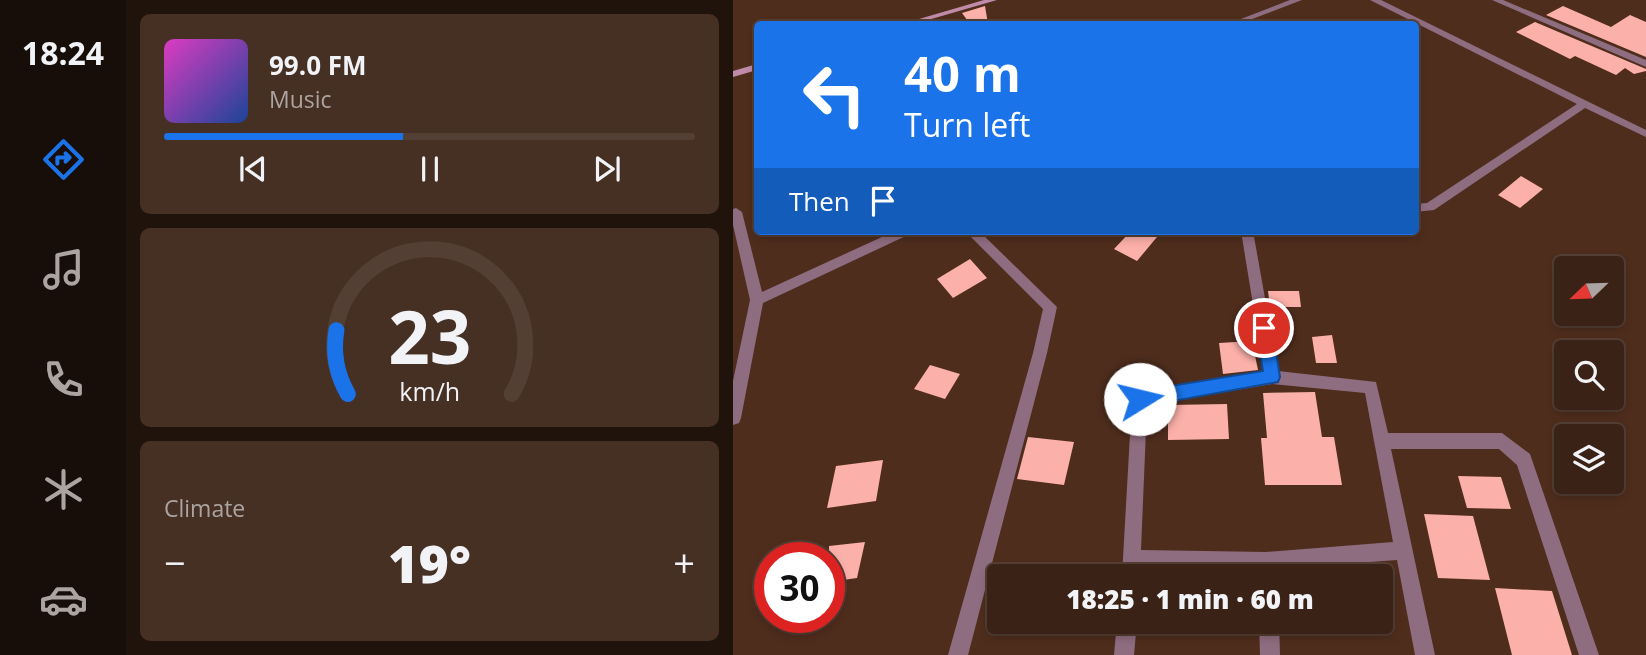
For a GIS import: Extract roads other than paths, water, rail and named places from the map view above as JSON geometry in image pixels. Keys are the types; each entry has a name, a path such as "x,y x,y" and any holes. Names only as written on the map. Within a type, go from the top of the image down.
{"street":[{"path":"917,21 993,0"},
{"path":"1255,21 1298,0"},
{"path":"1374,0 1416,21"},
{"path":"1496,0 1625,58 1646,64"},
{"path":"1419,22 1646,134"},
{"path":"733,74 754,68"},
{"path":"1419,208 1430,207 1584,104"},
{"path":"733,418 757,300 736,212"},
{"path":"757,300 897,235"},
{"path":"958,655 1040,354 1050,307 974,235"},
{"path":"1248,235 1272,377"},
{"path":"1132,564 1140,399 1272,377 1371,387 1425,655"},
{"path":"1382,441 1502,441 1524,460 1589,655"},
{"path":"1305,564 1404,551"},
{"path":"1124,655 1126,634"},
{"path":"1269,634 1270,655"}]}
